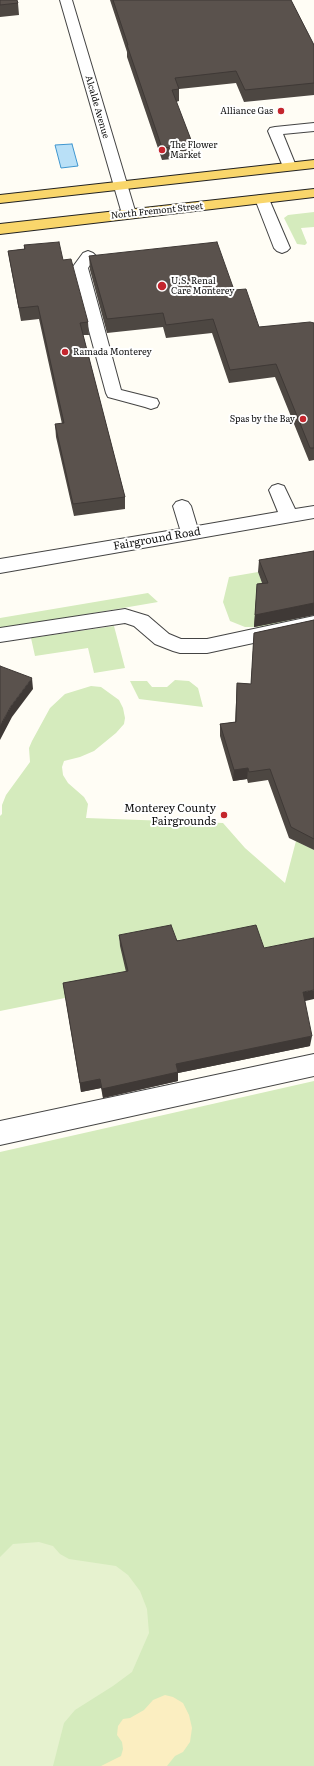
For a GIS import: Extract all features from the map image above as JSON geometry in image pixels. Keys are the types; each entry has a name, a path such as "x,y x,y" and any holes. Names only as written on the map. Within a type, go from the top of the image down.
{"main road":[{"path":"0,199 314,164"},
{"name":"North Fremont Street","path":"0,229 314,193"}],"street":[{"name":"Alcalde Avenue","path":"66,0 129,214"},
{"path":"289,166 270,123 314,119"},
{"path":"277,137 314,127"},
{"path":"277,137 314,139"},
{"path":"262,199 282,248"},
{"path":"88,256 80,268 114,393 151,403"},
{"path":"278,490 289,516"},
{"path":"182,506 190,533"},
{"name":"Fairground Road","path":"0,566 314,512"},
{"path":"0,635 125,616 141,620 162,639 174,644 180,646 207,646 314,623"},
{"path":"0,1133 314,1065"}],"green space":[{"path":"314,212 314,227 301,228 307,243 305,245 297,244 284,218 288,215"},
{"path":"258,572 274,615 314,612 273,626 245,627 230,621 223,602 229,577"},
{"path":"148,593 158,602 0,629 0,618"},
{"path":"114,626 125,668 94,673 88,648 35,656 31,638"},
{"path":"175,680 189,681 198,688 203,707 139,699 130,681 147,681 152,687 167,687"},
{"path":"91,686 101,687 119,700 123,708 125,718 124,724 116,733 94,751 80,757 64,761 62,767 63,775 68,783 84,797 88,804 86,818 223,823 245,848 285,883 296,841 314,850 314,948 128,982 65,998 0,1011 0,816 2,814 2,805 6,795 30,762 29,748 50,708 65,694"},
{"path":"314,1081 314,1766 0,1766 0,1152"},
{"path":"39,1542 53,1546 60,1554 69,1559 116,1566 128,1575 140,1591 147,1609 149,1633 132,1672 75,1710 64,1723 53,1766 0,1766 0,1557 13,1544"}],"sand":[{"path":"165,1695 173,1697 183,1703 189,1715 192,1728 190,1742 183,1752 175,1756 167,1766 101,1766 121,1756 123,1749 122,1742 117,1735 118,1726 123,1719 130,1718 144,1710 153,1700"}],"water":[{"path":"72,144 78,166 61,168 55,145"}],"building":[{"path":"0,0 17,0 18,3 0,5"},
{"path":"113,0 291,0 314,45 314,83 245,90 236,71 175,78 179,89 172,90 193,145 162,148"},
{"path":"59,242 63,260 71,259 88,322 80,323 125,497 73,504 55,424 64,423 38,306 19,308 8,251 25,249 24,245"},
{"path":"217,242 234,290 246,289 259,327 310,322 314,323 314,448 310,448 276,364 230,370 213,319 166,325 163,313 107,319 89,256"},
{"path":"314,551 314,603 255,615 257,584 268,583 259,560"},
{"path":"314,620 314,839 291,827 270,769 249,772 248,768 234,770 220,724 236,722 237,683 251,684 254,633"},
{"path":"0,666 32,678 11,706 0,726"},
{"path":"171,925 177,941 256,925 264,948 314,938 314,990 303,992 312,1036 176,1064 178,1072 102,1089 100,1079 80,1083 63,983 128,971 119,935"}],"place":[{"name":"Alliance Gas","path":"281,111"},
{"name":"The Flower Market","path":"162,150"},
{"name":"U.S. Renal Care Monterey","path":"162,286"},
{"name":"Ramada Monterey","path":"65,352"},
{"name":"Spas by the Bay","path":"303,419"},
{"name":"Monterey County Fairgrounds","path":"224,815"}]}
